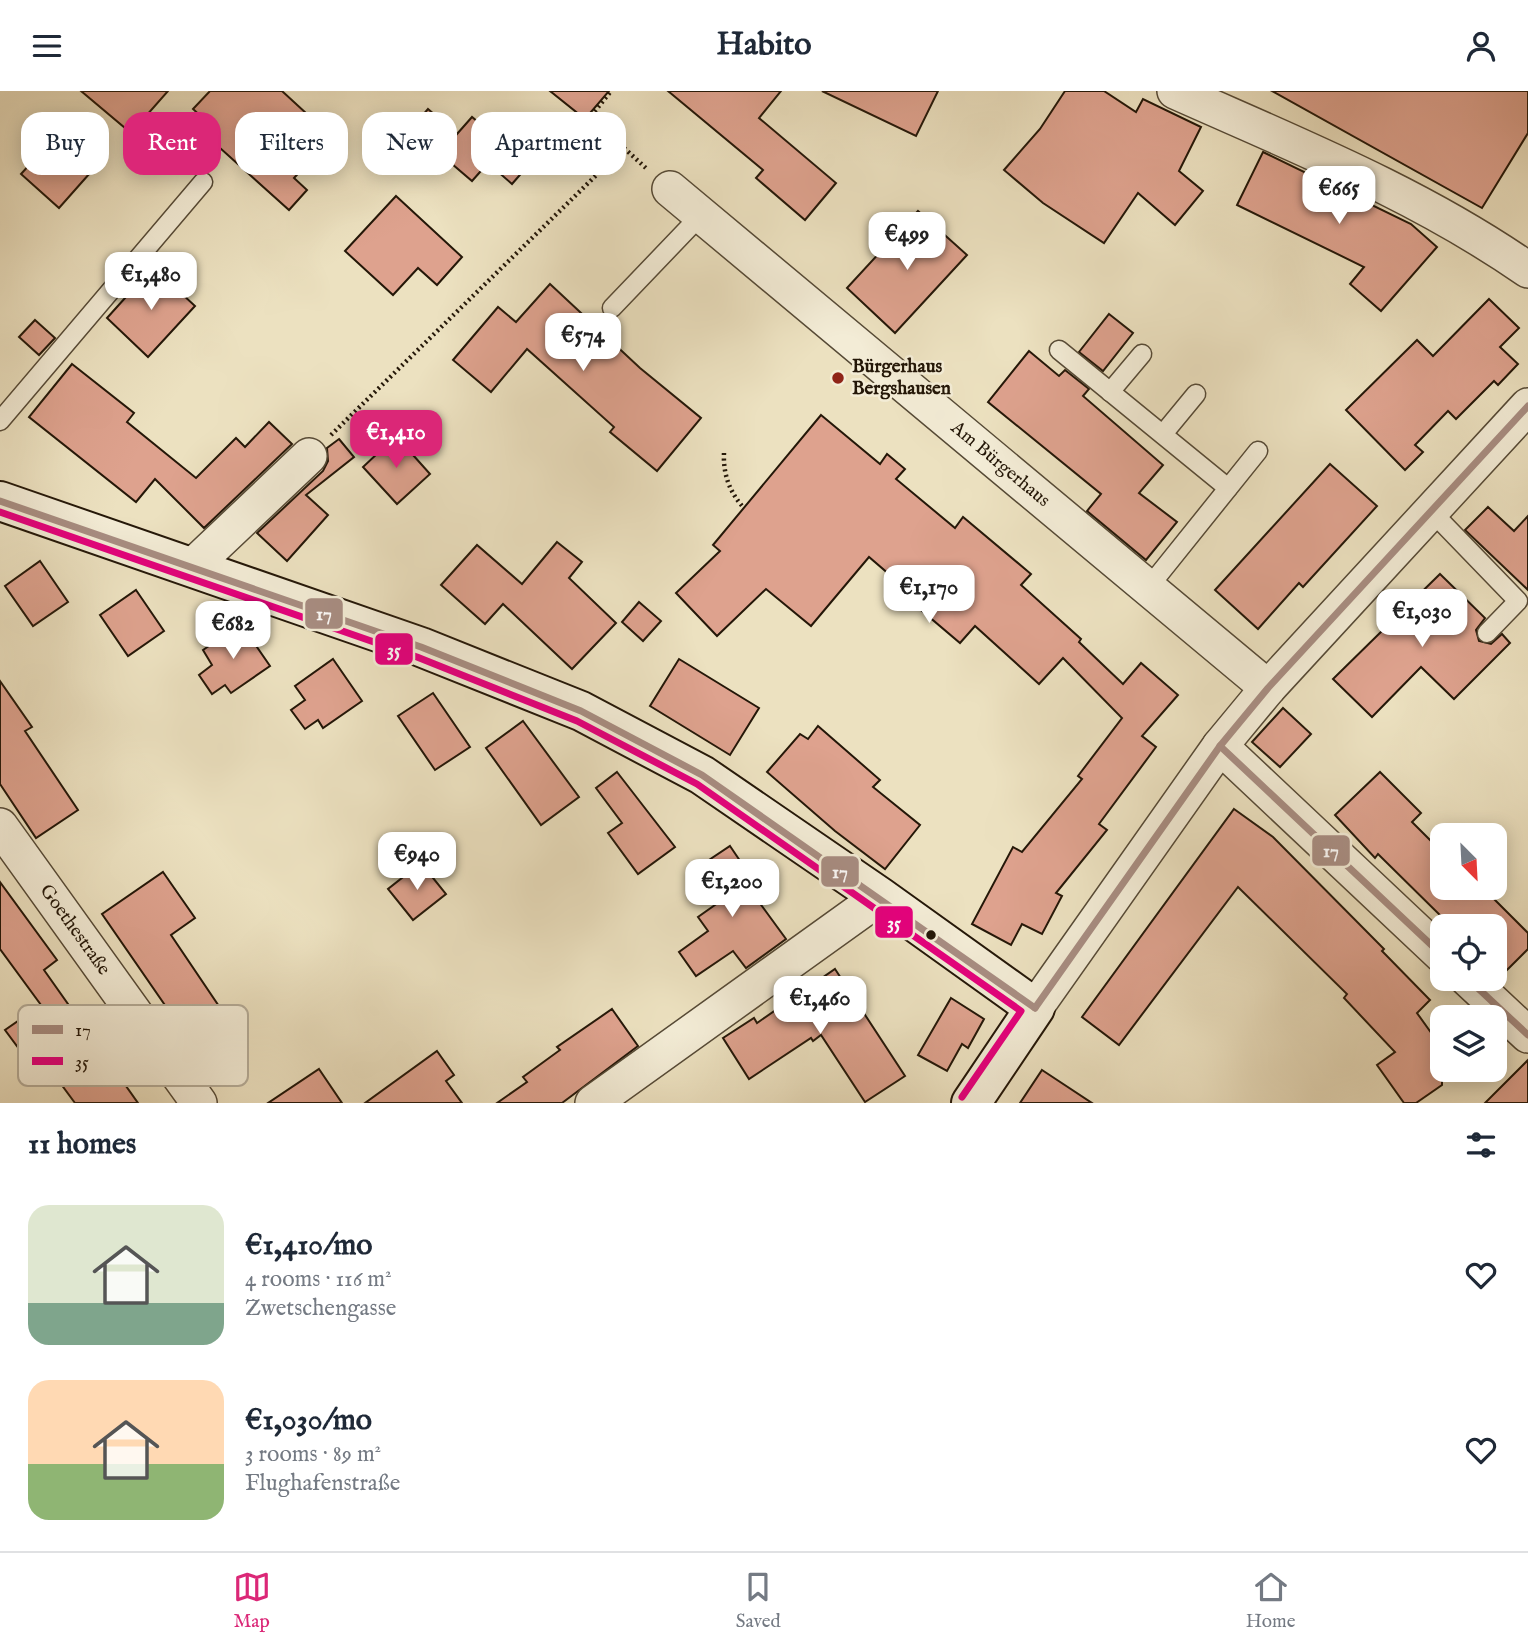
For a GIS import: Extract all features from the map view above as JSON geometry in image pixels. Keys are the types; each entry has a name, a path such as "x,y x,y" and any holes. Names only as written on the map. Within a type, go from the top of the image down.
{"street":[{"path":"1175,91 1395,189 1475,233 1528,270"},
{"name":"Am Bürgerhaus","path":"670,189 1268,688"},
{"path":"971,1103 1035,1007 1220,746 1268,688 1528,406"},
{"path":"192,567 309,456"},
{"path":"0,501 421,647 580,711 702,775 1035,1007"},
{"path":"1220,746 1430,944"},
{"name":"Goethestraße","path":"0,826 129,1005"},
{"path":"593,1103 880,897"},
{"path":"1481,991 1528,1035"},
{"name":"Goethestraße","path":"187,1086 199,1103"}],"lane":[{"path":"0,421 203,182"},
{"path":"612,308 701,215"},
{"path":"1059,350 1228,488"},
{"path":"1110,392 1142,353"},
{"path":"1163,434 1196,394"},
{"path":"1148,588 1258,451"},
{"path":"1431,511 1518,601 1487,633"}],"path":[{"path":"309,456 624,148 591,117 611,91"},
{"path":"724,453 729,486 744,508"}],"building":[{"path":"81,91 168,91 150,112 123,112 123,126"},
{"path":"210,91 282,91 305,112 235,112 235,161 221,149 221,112 196,112 193,109"},
{"path":"550,91 609,91 591,112 576,112"},
{"path":"668,91 781,91 759,118 836,183 805,220 756,178 763,170"},
{"path":"822,91 938,91 916,136"},
{"path":"1065,91 1104,91 1136,112 1143,99 1201,127 1179,171 1203,191 1175,225 1138,193 1104,243 1043,203 1004,170 1040,129"},
{"path":"1272,91 1528,91 1528,133 1482,208"},
{"path":"471,118 471,175 477,175 472,181 457,168 457,134"},
{"path":"1263,152 1411,224 1437,247 1381,311 1350,284 1364,267 1237,205"},
{"path":"22,175 88,175 59,208"},
{"path":"250,175 297,175 294,178 307,190 289,210"},
{"path":"502,175 520,175 512,184"},
{"path":"396,196 462,257 437,285 418,268 393,295 345,251"},
{"path":"918,211 967,255 895,333 847,288"},
{"path":"153,267 195,306 148,357 107,318"},
{"path":"550,284 640,368 701,418 657,471 610,432 614,427 527,349 491,392 453,360 498,307 516,322"},
{"path":"1489,299 1519,328 1500,347 1518,364 1498,385 1494,381 1456,419 1448,411 1415,445 1423,452 1405,470 1346,410 1417,340 1433,356"},
{"path":"1109,314 1133,333 1103,371 1079,352"},
{"path":"35,320 55,338 39,355 19,337"},
{"path":"1029,351 1059,376 1065,370 1089,389 1083,396 1163,465 1139,493 1177,522 1146,560 1087,511 1101,494 988,402"},
{"path":"72,364 134,413 127,422 196,478 236,438 245,447 269,422 292,444 204,528 155,479 136,502 29,417"},
{"path":"821,415 880,464 887,454 905,469 896,479 955,528 963,517 1031,574 1021,585 1081,639 1079,642 1123,684 1141,663 1178,695 1142,736 1156,747 1099,824 1107,830 1056,893 1062,896 1042,934 1022,924 1011,945 972,924 1013,847 1022,852 1082,779 1078,776 1122,718 1063,658 1039,684 975,626 960,643 901,593 905,588 869,557 811,626 766,589 717,636 676,593 720,551 713,545"},
{"path":"396,436 430,474 397,504 363,467"},
{"path":"339,439 354,457 306,495 328,515 287,561 257,533 323,471 328,461 327,448"},
{"path":"1330,464 1377,506 1303,587 1299,583 1258,629 1215,590"},
{"path":"1488,507 1514,531 1528,516 1528,590 1465,530"},
{"path":"557,542 582,562 569,578 616,623 572,669 503,604 485,624 441,585 477,545 522,584"},
{"path":"40,561 68,602 33,626 5,586"},
{"path":"1440,574 1485,618 1476,630 1479,641 1491,644 1502,634 1510,643 1454,699 1421,667 1372,717 1333,679"},
{"path":"136,590 164,631 128,656 100,615"},
{"path":"639,602 661,621 643,641 622,622"},
{"path":"241,624 270,666 231,693 225,685 212,694 199,675 212,665 203,650"},
{"path":"333,659 362,701 323,728 318,720 305,729 291,710 305,700 295,686"},
{"path":"679,659 759,708 730,755 650,706"},
{"path":"0,681 32,727 25,731 78,810 36,838 0,784"},
{"path":"433,693 470,747 435,770 398,716"},
{"path":"1283,708 1311,734 1280,767 1252,742"},
{"path":"523,721 579,797 541,825 486,748"},
{"path":"818,726 880,780 873,787 920,825 885,869 835,831 767,772 800,734 808,739"},
{"path":"617,772 675,847 638,874 608,833 622,823 596,788"},
{"path":"1380,772 1421,813 1412,822 1430,840 1430,900 1495,900 1528,933 1528,949 1507,970 1507,914 1439,914 1378,854 1375,858 1335,815"},
{"path":"1234,809 1273,837 1384,949 1382,951 1430,1000 1417,1013 1430,1031 1430,1082 1442,1082 1442,1085 1416,1103 1404,1103 1377,1065 1395,1052 1344,998 1347,994 1238,887 1119,1045 1082,1017"},
{"path":"730,846 755,883 748,887 786,939 746,968 733,951 696,976 679,952 708,931 698,917 722,900 700,866"},
{"path":"421,863 446,894 413,920 388,889"},
{"path":"163,872 195,918 171,935 218,1005 165,1005 102,914"},
{"path":"0,882 57,960 44,970 69,1005 41,1005 0,949"},
{"path":"835,969 905,1076 865,1102 821,1035 813,1041 811,1038 749,1079 723,1038 754,1018 757,1023"},
{"path":"951,998 984,1019 968,1048 962,1044 947,1071 918,1055"},
{"path":"612,1009 638,1046 562,1103 497,1103 527,1082 523,1077 560,1050 557,1047"},
{"path":"18,1021 18,1048 5,1030"},
{"path":"437,1051 454,1075 446,1081 462,1103 365,1103"},
{"path":"1528,1060 1528,1103 1485,1103 1507,1082"},
{"path":"319,1069 342,1103 268,1103"},
{"path":"1042,1070 1092,1103 1020,1103"},
{"path":"62,1086 126,1086 138,1103 75,1103"}],"transit line":[{"name":"17","path":"1035,1008 1220,746 1268,688 1528,406"},
{"name":"17","path":"0,501 421,647 581,711 702,775 1035,1008"},
{"name":"35","path":"0,512 417,657 577,721 697,784 1021,1011 962,1097"},
{"name":"17","path":"1220,746 1430,944"},
{"name":"17","path":"1481,991 1528,1035"}],"place":[{"name":"Bürgerhaus Bergshausen","path":"838,378"}]}
